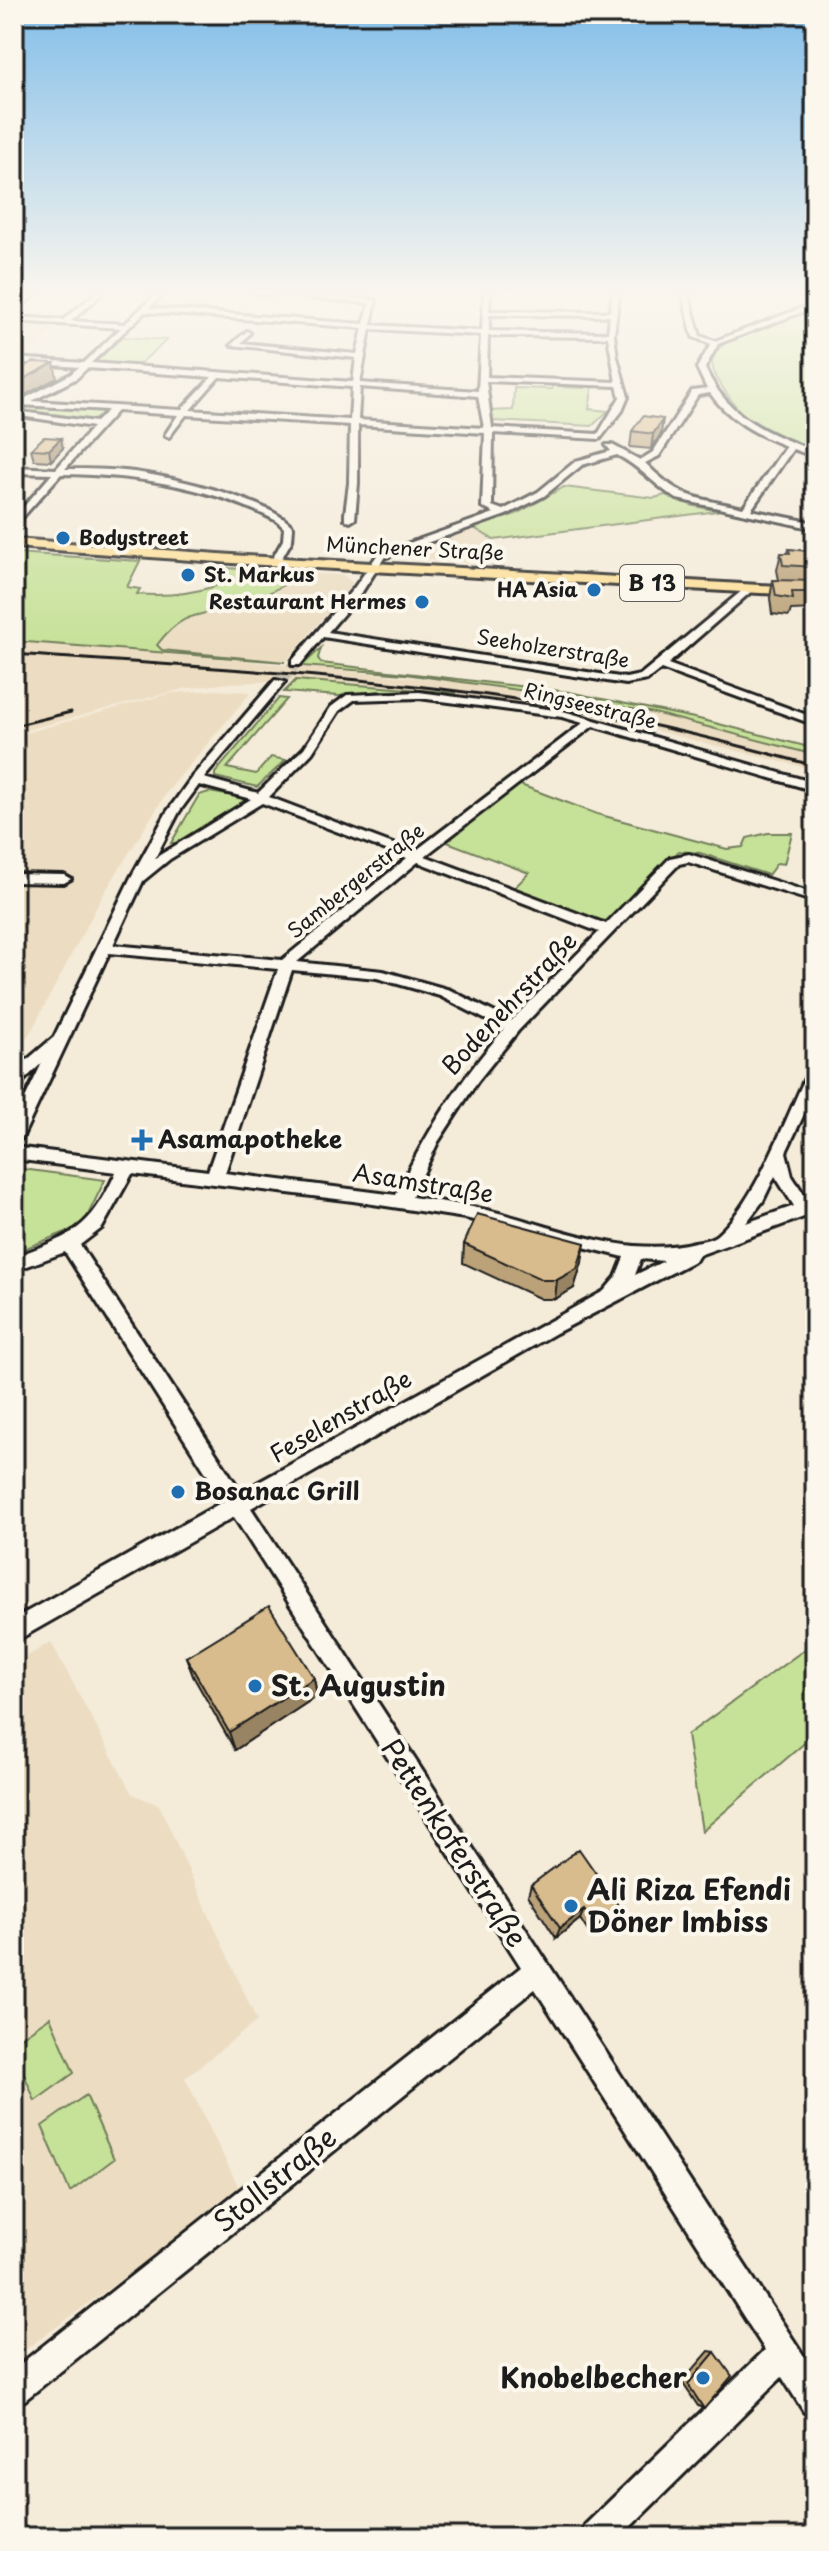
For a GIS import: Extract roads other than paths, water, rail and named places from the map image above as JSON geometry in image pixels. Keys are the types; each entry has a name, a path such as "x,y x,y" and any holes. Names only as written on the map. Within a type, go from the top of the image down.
{"main road":[{"name":"Münchener Straße","path":"14,543 815,592"}],"street":[{"path":"25,412 98,425"},
{"path":"14,524 111,412"},
{"path":"167,412 600,437"},
{"path":"350,519 354,478 353,412"},
{"path":"485,412 489,431 487,507 503,513"},
{"path":"600,437 616,412"},
{"path":"640,463 656,454 683,412"},
{"path":"735,412 755,432 815,454"},
{"path":"169,435 183,413"},
{"path":"600,437 605,445 640,463 676,495 815,526"},
{"path":"745,512 791,445"},
{"path":"296,663 387,551 503,513 541,494 579,463 617,452"},
{"path":"14,470 144,475 271,511 286,522 289,532 276,561"},
{"path":"660,665 749,588"},
{"name":"Seeholzerstraße","path":"321,634 626,681 643,678 660,665 815,722"},
{"path":"14,1138 137,879 173,812 279,682"},
{"name":"Ringseestraße","path":"261,798 308,750 335,709 351,697 408,695 461,699 593,721 815,787"},
{"name":"Sambergerstraße","path":"214,1179 287,963 416,857 593,721"},
{"path":"196,780 261,798 610,931"},
{"path":"137,879 165,856 261,798"},
{"name":"Bodenehrstraße","path":"401,1203 450,1107 513,1028 666,870 682,858 703,861 815,898"},
{"path":"14,878 64,879"},
{"path":"104,948 378,974 421,985 465,1002 513,1028"},
{"path":"14,1080 67,1028"},
{"path":"725,1237 757,1197 815,1074"},
{"name":"Asamstraße","path":"14,1153 401,1203 481,1216 635,1252 696,1251 725,1237 810,1208"},
{"path":"779,1154 784,1177 810,1208"},
{"path":"14,1264 69,1243 97,1226 126,1168"},
{"name":"Pettenkoferstraße","path":"69,1243 815,2401"},
{"name":"Feselenstraße","path":"14,1631 696,1251"},
{"path":"607,1298 624,1281 635,1252"},
{"name":"Stollstraße","path":"14,2389 537,1971"},
{"path":"597,2537 784,2353"}],"tunnel":[{"path":"279,682 296,663"}],"railway":[{"path":"14,654 323,677 508,698 663,727 815,766"},
{"path":"14,726 71,712"}],"place":[{"name":"Bodystreet","path":"63,538"},
{"name":"St. Markus","path":"188,575"},
{"name":"HA Asia","path":"594,590"},
{"name":"Restaurant Hermes","path":"422,602"},
{"name":"Asamapotheke","path":"142,1140"},
{"name":"Bosanac Grill","path":"178,1492"},
{"name":"St. Augustin","path":"255,1686"},
{"name":"Ali Riza Efendi Döner Imbiss","path":"571,1906"},
{"name":"Knobelbecher","path":"703,2378"}]}
